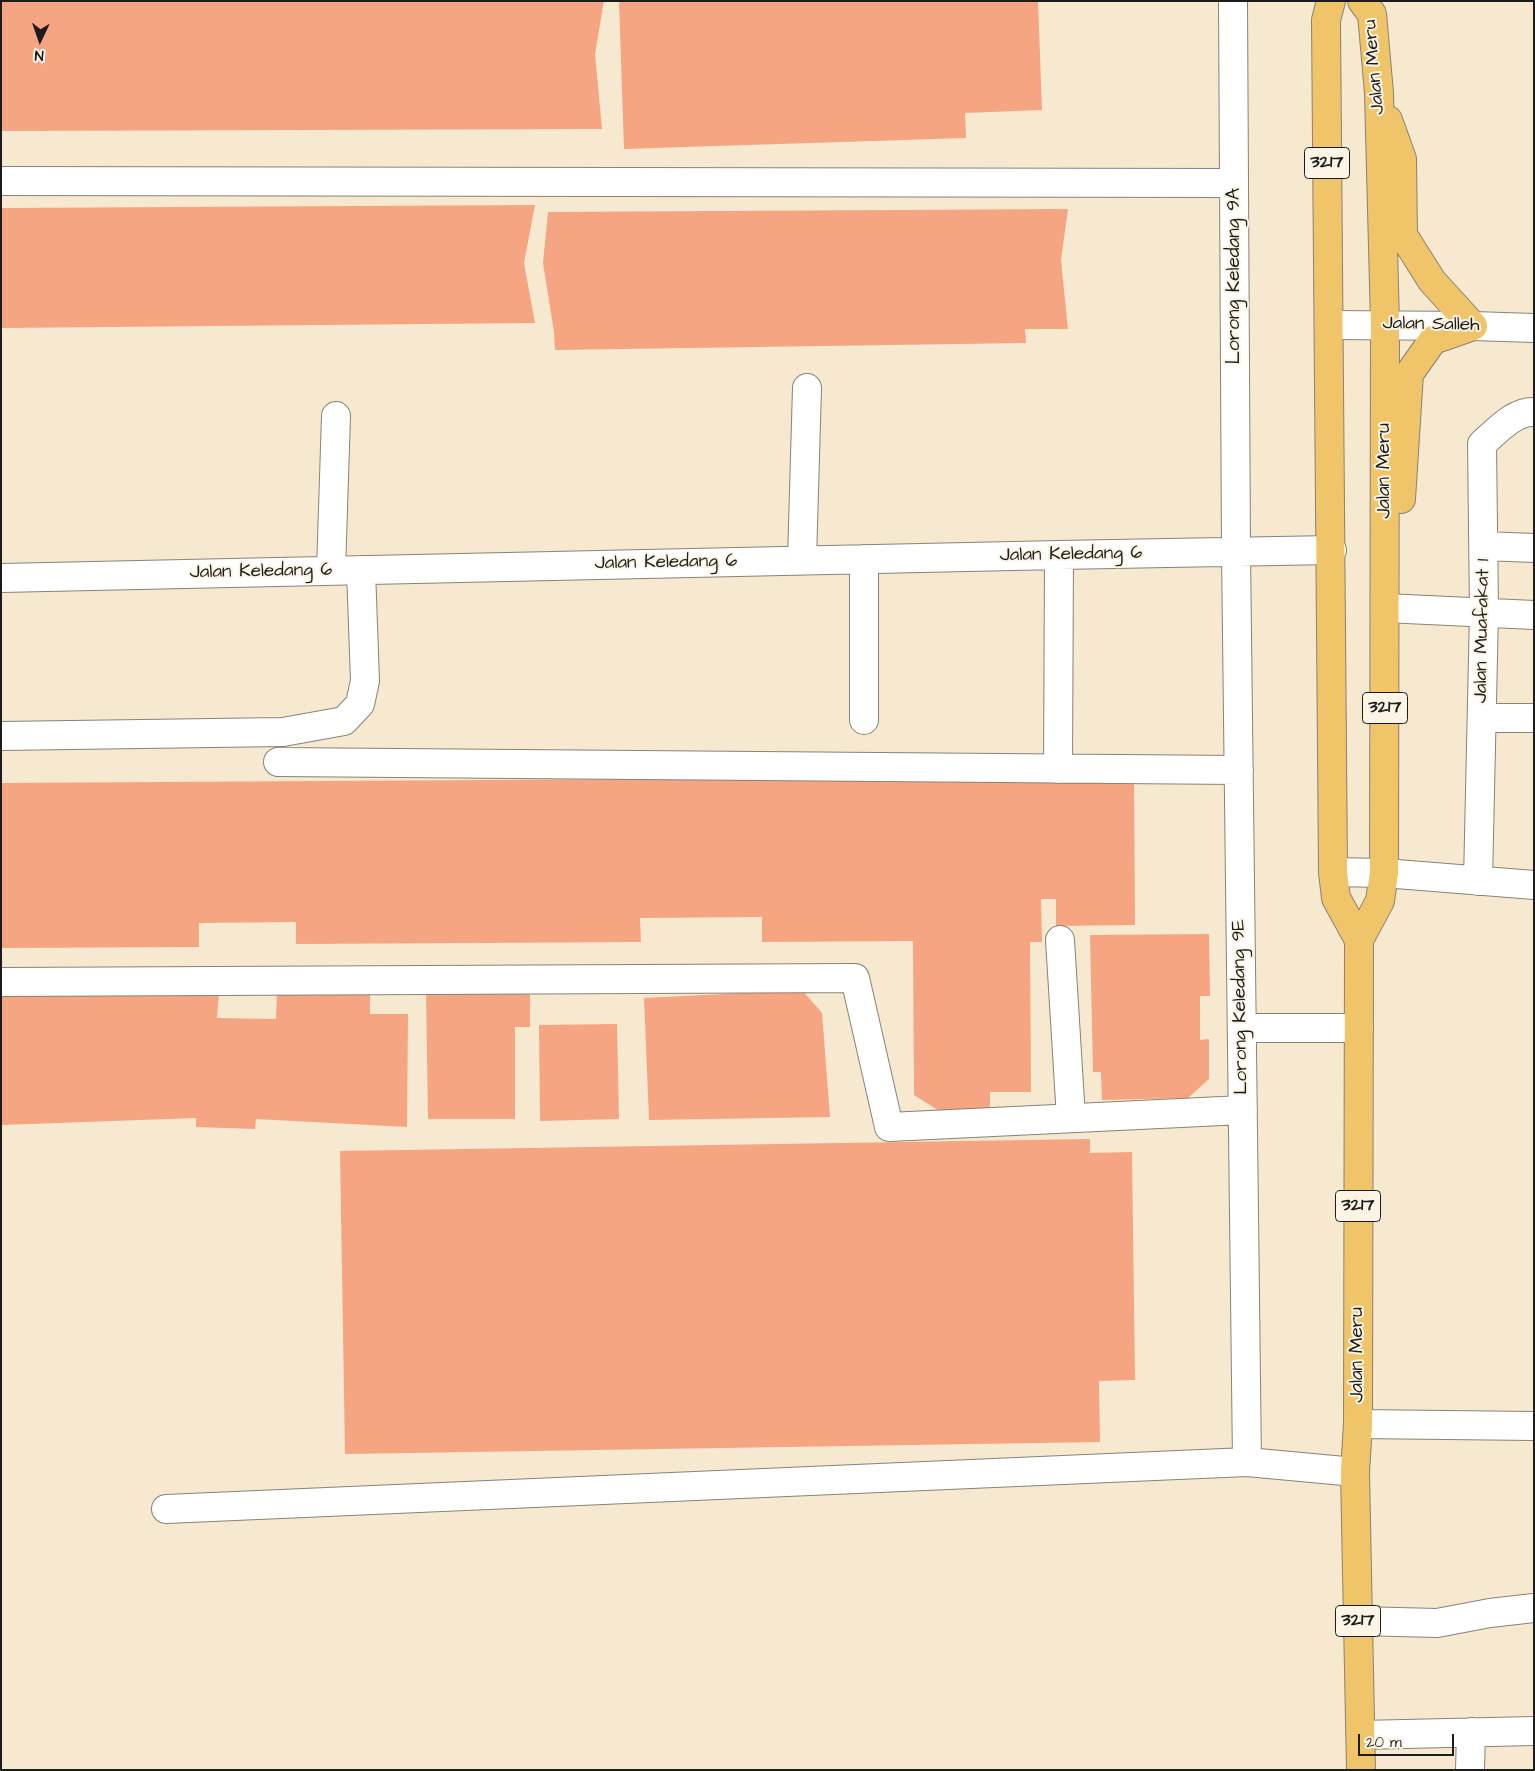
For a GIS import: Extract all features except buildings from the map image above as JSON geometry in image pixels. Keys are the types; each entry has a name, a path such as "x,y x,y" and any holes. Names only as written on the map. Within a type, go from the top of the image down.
{"main road":[{"name":"Jalan Meru","path":"1331,1 1326,20 1332,550 1333,872 1336,898 1359,940"},
{"name":"Jalan Meru","path":"1361,1770 1355,1472 1358,1424 1359,940 1380,901 1384,872 1386,608 1386,324 1379,93 1372,14 1362,1"},
{"path":"1379,93 1402,159 1403,235 1432,281 1473,326 1433,340 1410,374 1403,495 1385,544"}],"street":[{"name":"Lorong Keledang 9A","path":"1232,1 1236,551"},
{"path":"1,181 1234,182"},
{"name":"Jalan Salleh","path":"1329,325 1386,324 1534,328"},
{"path":"802,560 807,388"},
{"name":"Jalan Muafakat 1","path":"1478,881 1484,612 1482,444 1503,426 1524,412 1534,412"},
{"path":"331,570 336,416"},
{"path":"1484,546 1534,548"},
{"name":"Jalan Keledang 6","path":"1,578 1332,550"},
{"name":"Lorong Keledang 9E","path":"1236,551 1247,1462"},
{"path":"1058,769 1059,555"},
{"path":"864,559 864,720"},
{"path":"1,736 283,732 344,721 360,704 365,681 360,570"},
{"path":"1386,608 1534,615"},
{"path":"1482,718 1534,718"},
{"path":"278,762 1239,770"},
{"path":"1333,872 1384,872 1534,885"},
{"path":"1060,940 1071,1118"},
{"path":"1,982 854,978 889,1127 1243,1110"},
{"path":"1242,1028 1359,1028"},
{"path":"1358,1424 1534,1426"},
{"path":"166,1509 1247,1462 1355,1472"},
{"path":"1358,1621 1437,1622 1534,1608"},
{"path":"1360,1735 1534,1731"},
{"path":"1470,1770 1471,1732"}]}
